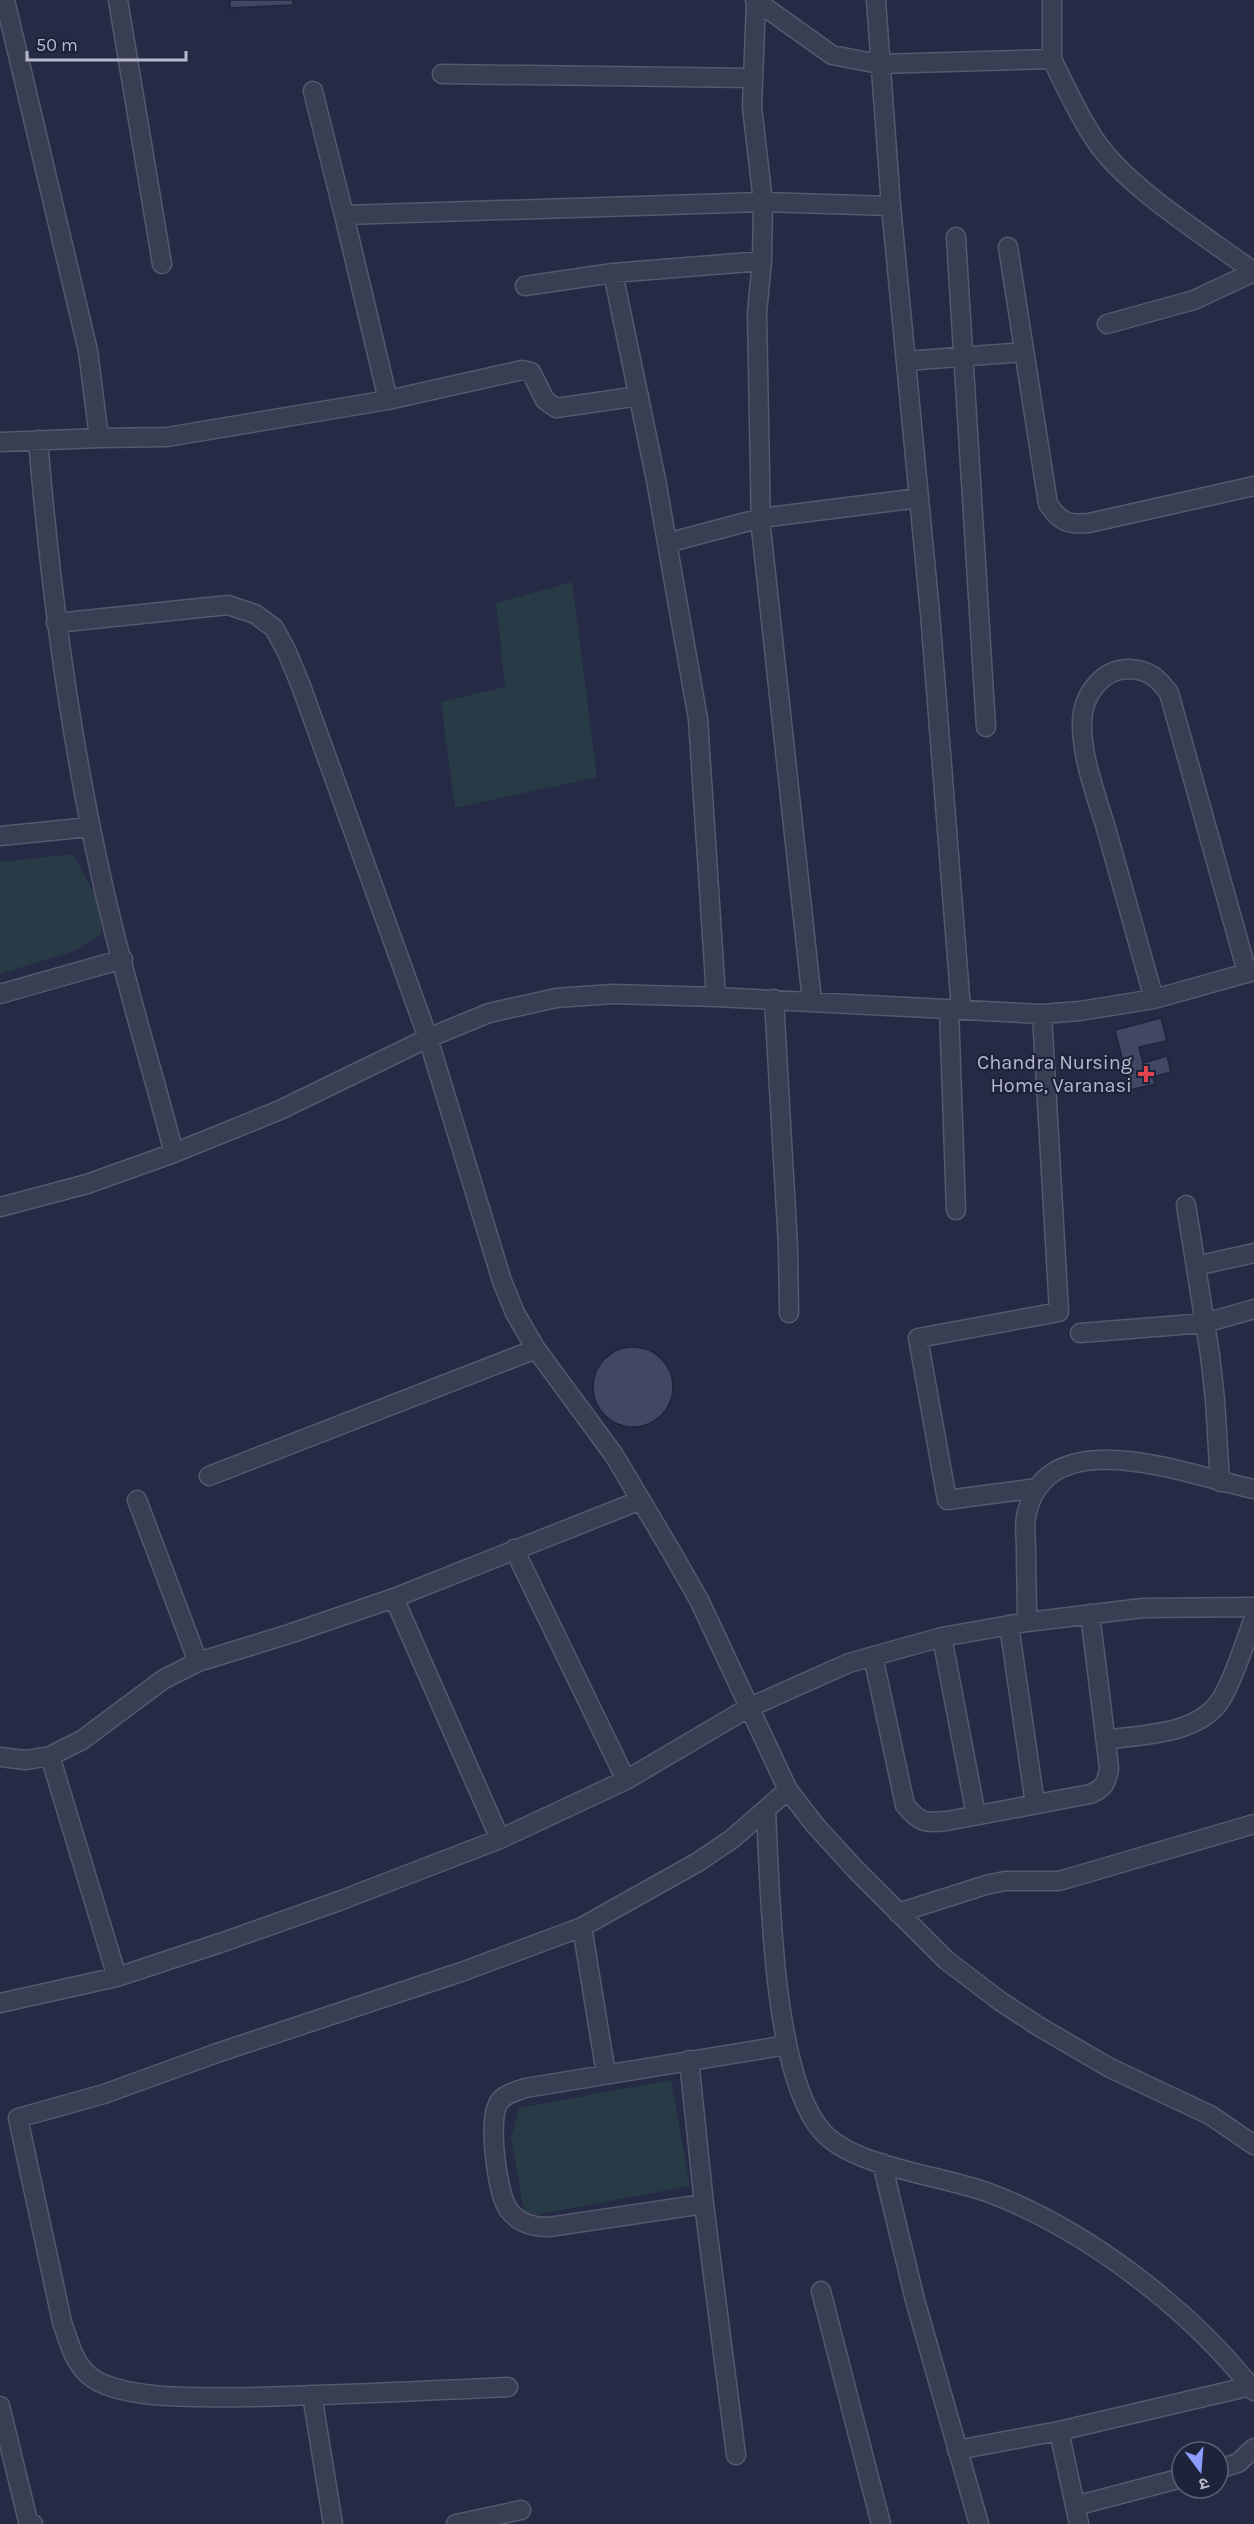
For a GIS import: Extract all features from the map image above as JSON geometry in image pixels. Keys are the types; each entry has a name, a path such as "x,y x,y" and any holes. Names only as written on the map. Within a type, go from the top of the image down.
{"street":[{"path":"4,0 88,351 99,438"},
{"path":"118,0 162,264"},
{"path":"876,0 891,206 930,614 955,1009 956,1210"},
{"path":"1052,0 1052,59 1073,103 1096,141 1125,174 1254,272 1194,300 1107,324"},
{"path":"755,1 832,55 879,64 1052,59"},
{"path":"755,1 752,107 763,202 762,261 757,313 761,518 812,1000"},
{"path":"442,74 752,78"},
{"path":"313,91 388,400"},
{"path":"344,215 763,202 891,206"},
{"path":"956,237 986,727"},
{"path":"1008,248 1048,504 1057,518 1072,525 1089,523 1254,486"},
{"path":"525,286 613,273 762,261"},
{"path":"613,273 639,396 698,719 716,997"},
{"path":"906,361 1024,352"},
{"path":"0,442 167,437 388,400 522,370 531,372 545,400 556,408 639,396"},
{"path":"38,440 56,623 90,827 174,1153"},
{"path":"667,543 761,518 919,498"},
{"path":"56,623 228,605 255,614 274,628 301,686 428,1038 502,1281 515,1313 536,1349 614,1455 699,1600 788,1790 856,1870 946,1960 1038,2026 1110,2068 1210,2115 1254,2145"},
{"path":"0,1207 87,1184 174,1153 280,1110 428,1038 489,1013 556,998 612,994 812,1000 1042,1014 1080,1011 1154,999 1251,972 1169,693 1157,677 1143,670 1123,669 1106,676 1094,685 1086,702 1082,721 1094,785 1154,999"},
{"path":"0,836 90,827"},
{"path":"0,994 123,959"},
{"path":"774,999 788,1247 789,1313"},
{"path":"1037,1488 947,1500 918,1338 1059,1312 1042,1014"},
{"path":"1186,1205 1215,1400 1220,1482"},
{"path":"1196,1266 1254,1253"},
{"path":"1080,1333 1205,1323 1254,1309"},
{"path":"209,1476 536,1349"},
{"path":"1035,1804 1018,1623 1026,1519 1037,1488 1047,1476 1069,1466 1098,1460 1159,1464 1220,1482 1254,1489"},
{"path":"137,1500 198,1662"},
{"path":"0,1757 26,1760 50,1756 99,1728 164,1678 198,1662 394,1598 641,1500"},
{"path":"514,1549 626,1780"},
{"path":"394,1598 500,1839"},
{"path":"0,2003 117,1977 339,1901 500,1839 626,1780 748,1708 849,1663 942,1637 1018,1623 1143,1608 1254,1607"},
{"path":"873,1656 905,1805 915,1817 926,1823 1035,1804 1100,1790 1108,1781 1106,1740 1090,1614"},
{"path":"1106,1740 1166,1731 1194,1722 1210,1713 1223,1697 1254,1618"},
{"path":"942,1637 976,1815"},
{"path":"50,1756 117,1977"},
{"path":"508,2387 207,2397 156,2395 99,2382 83,2371 72,2353 9,2120 104,2094 228,2049 464,1971 582,1927 698,1862 732,1839 788,1790"},
{"path":"766,1811 775,1948 787,2045 807,2106 819,2128 836,2145 882,2163 961,2182 995,2195 1092,2246 1140,2280 1186,2318 1252,2388"},
{"path":"898,1913 1005,1881 1059,1881 1254,1824"},
{"path":"582,1927 606,2074"},
{"path":"704,2204 549,2227 524,2223 508,2208 501,2194 493,2130 498,2104 506,2095 525,2088 787,2045"},
{"path":"689,2060 704,2204 736,2455"},
{"path":"882,2163 915,2300 979,2524"},
{"path":"821,2291 881,2524"},
{"path":"957,2450 1059,2432 1252,2388"},
{"path":"312,2395 333,2524"},
{"path":"0,2406 28,2521 33,2524"},
{"path":"1059,2432 1079,2524"},
{"path":"1230,2465 1238,2463 1254,2448"},
{"path":"1075,2506 1170,2481"},
{"path":"456,2524 521,2510"}],"shaded area":[{"path":"572,582 597,777 455,808 441,702 505,687 496,603"},
{"path":"73,854 96,896 102,934 74,951 0,974 0,862"},
{"path":"671,2080 690,2186 525,2217 511,2138 519,2108"}],"building":[{"path":"230,0 293,0 293,5 230,8"},
{"path":"1161,1018 1167,1041 1139,1047 1143,1063 1167,1056 1171,1072 1153,1077 1155,1084 1130,1090 1115,1030"},
{"path":"633,1347 648,1350 661,1359 670,1372 673,1387 670,1402 661,1415 648,1424 633,1427 618,1424 605,1415 596,1402 593,1387 596,1372 605,1359 618,1350"}],"place":[{"name":"Chandra Nursing Home, Varanasi","path":"1146,1074"}]}
